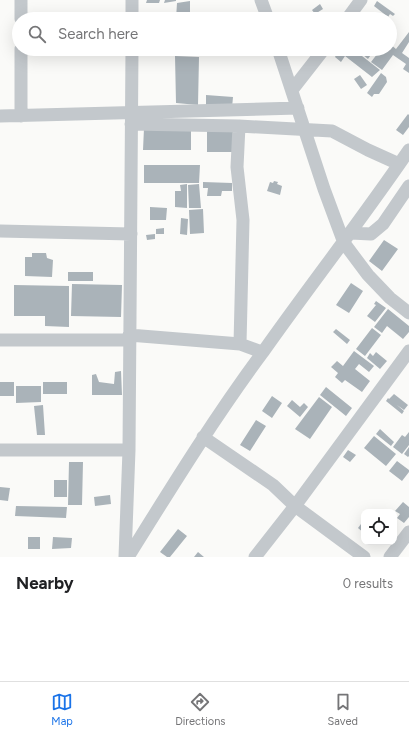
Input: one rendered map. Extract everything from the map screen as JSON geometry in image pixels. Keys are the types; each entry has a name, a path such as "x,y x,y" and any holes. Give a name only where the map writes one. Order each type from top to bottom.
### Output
{"street":[{"path":"20,0 21,12"},
{"path":"132,0 132,12"},
{"path":"261,0 265,12"},
{"path":"352,12 361,0"},
{"path":"21,56 21,116"},
{"path":"126,557 129,450 132,56"},
{"path":"280,56 324,189 347,238 368,275 390,298 409,313"},
{"path":"292,90 319,56"},
{"path":"131,118 298,108"},
{"path":"0,116 131,118 332,131 399,164"},
{"path":"239,126 237,167 243,220 240,344"},
{"path":"126,557 203,437 262,352 347,238 409,150"},
{"path":"347,238 371,234 383,224 409,186"},
{"path":"0,231 130,234"},
{"path":"0,340 129,338 240,344 262,352"},
{"path":"255,557 295,506 409,351"},
{"path":"203,437 273,485 295,506 364,557"},
{"path":"0,450 129,450"},
{"path":"390,557 409,532"}],"building":[{"path":"147,0 160,0 159,3 146,3"},
{"path":"165,0 176,0 176,1 164,3"},
{"path":"190,1 190,12 176,12 177,3"},
{"path":"377,1 392,12 382,12 374,6"},
{"path":"320,4 323,9 318,12 314,12 312,10"},
{"path":"409,32 409,42 402,53 409,58 409,73 403,69 406,64 394,56 397,56 397,48"},
{"path":"175,56 199,57 198,105 176,103"},
{"path":"336,56 345,56 341,62"},
{"path":"345,56 362,56 380,70 372,77"},
{"path":"376,56 392,56 382,70 371,62"},
{"path":"381,73 386,77 387,82 379,94 374,94 372,97 367,93"},
{"path":"360,75 367,85 361,89 354,79"},
{"path":"206,95 233,97 232,108 206,107"},
{"path":"408,114 409,127 403,135 396,130"},
{"path":"144,128 191,129 191,150 143,150"},
{"path":"207,129 233,129 233,152 207,152"},
{"path":"144,165 200,165 199,183 144,183"},
{"path":"274,181 278,182 277,184 282,186 280,195 267,191 270,182 273,183"},
{"path":"203,182 232,183 232,191 222,191 221,196 207,196 208,188 203,188"},
{"path":"187,184 187,208 175,207 175,191 181,191 180,185"},
{"path":"199,184 201,208 189,208 188,185"},
{"path":"150,207 167,208 166,220 150,220"},
{"path":"203,209 204,233 190,234 189,210"},
{"path":"181,218 188,219 187,235 180,234"},
{"path":"164,228 164,234 156,234 156,229"},
{"path":"155,234 155,239 147,240 146,235"},
{"path":"384,240 398,249 382,271 369,261"},
{"path":"32,253 46,253 47,258 53,260 52,277 25,276 25,257 32,257"},
{"path":"68,272 93,272 93,281 68,281"},
{"path":"351,283 363,291 349,313 336,305"},
{"path":"72,284 122,285 121,317 71,316"},
{"path":"14,285 69,286 69,327 45,326 45,316 14,316"},
{"path":"376,301 386,308 375,322 367,316 376,305 374,304"},
{"path":"388,309 409,326 409,332 403,339 387,326 382,333 374,327"},
{"path":"372,328 381,335 365,356 356,349"},
{"path":"336,329 350,340 347,344 333,332"},
{"path":"354,351 374,366 369,372 359,364 355,369 370,381 362,392 345,380 342,383 335,377 338,373 331,367 337,361 343,366"},
{"path":"376,352 387,361 380,369 367,358 370,353 373,356"},
{"path":"121,371 122,395 92,395 92,375 96,374 99,382 114,384 115,372"},
{"path":"0,382 14,382 14,396 0,396"},
{"path":"43,382 67,382 67,394 43,394"},
{"path":"16,386 41,386 41,402 16,403"},
{"path":"326,387 352,408 346,416 320,395"},
{"path":"394,394 408,405 404,410 397,405 404,411 402,414 386,401"},
{"path":"272,396 282,403 272,418 262,411"},
{"path":"319,397 332,407 310,439 295,429"},
{"path":"292,400 300,407 304,403 308,407 300,417 287,406"},
{"path":"43,405 45,435 37,435 34,406"},
{"path":"256,420 266,426 250,451 240,445"},
{"path":"380,429 394,442 391,446 376,434"},
{"path":"409,432 409,445 402,454 393,447 402,435 405,437"},
{"path":"374,436 396,454 386,466 364,448"},
{"path":"409,447 409,456 408,457 404,454"},
{"path":"348,450 356,455 350,462 343,457"},
{"path":"397,461 409,470 402,481 389,471"},
{"path":"69,462 83,462 82,505 68,505"},
{"path":"54,480 67,480 67,497 54,497"},
{"path":"0,487 10,488 8,501 0,500"},
{"path":"110,495 111,504 95,506 94,497"},
{"path":"403,502 409,507 409,517 404,523 397,518 400,514 397,512 397,509"},
{"path":"16,506 67,507 66,518 15,516"},
{"path":"178,529 187,536 170,557 167,557 160,552"},
{"path":"28,537 40,537 40,549 28,549"},
{"path":"53,537 72,538 71,548 52,549"},
{"path":"198,552 204,557 194,557"}]}
